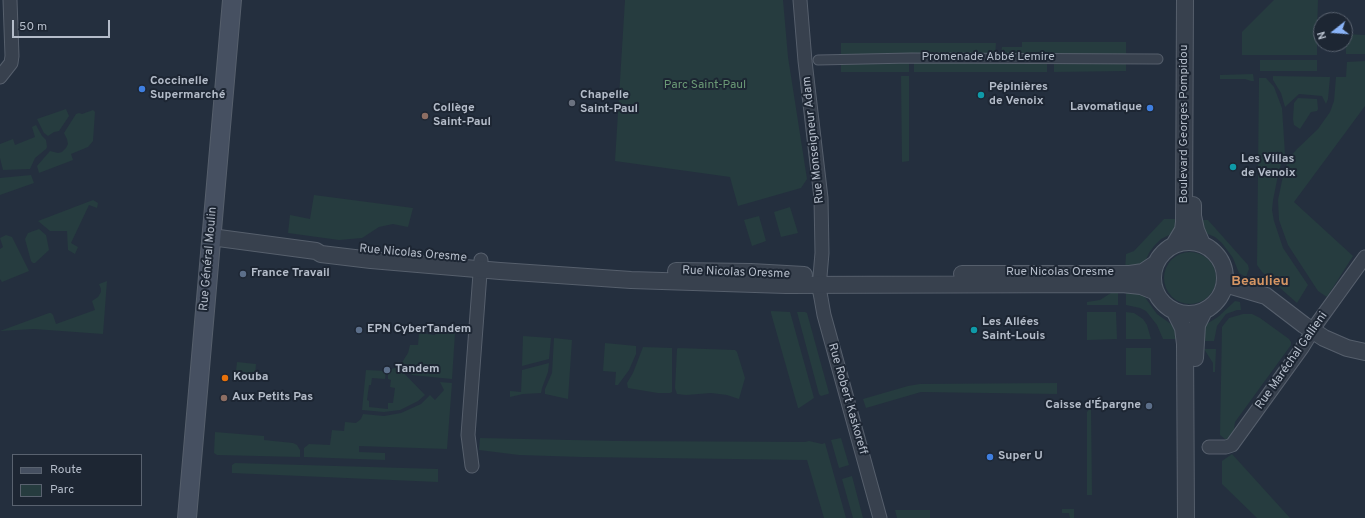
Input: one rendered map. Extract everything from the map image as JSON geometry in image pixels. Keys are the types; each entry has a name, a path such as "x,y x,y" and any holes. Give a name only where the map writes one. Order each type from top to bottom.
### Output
{"main road":[{"name":"Rue Général Moulin","path":"187,518 232,0"}],"street":[{"path":"0,77 11,63 12,56 10,0"},
{"name":"Rue Monseigneur Adam","path":"800,0 805,61 821,198 822,253 820,280"},
{"name":"Boulevard Georges Pompidou","path":"1174,245 1183,230 1185,212 1185,0"},
{"name":"Boulevard Georges Pompidou","path":"1193,0 1193,216 1196,230 1202,244"},
{"name":"Promenade Abbé Lemire","path":"818,60 911,58 1158,59"},
{"name":"Rue Nicolas Oresme","path":"211,237 316,251 323,247 480,265 589,268 820,280 1122,284 1141,286 1156,292"},
{"path":"1185,242 1202,244 1209,248 1220,260 1225,276 1225,284 1222,292 1212,307 1204,311 1194,314 1175,312 1160,300 1156,292 1153,278 1156,264 1163,253 1174,245 1185,242"},
{"name":"Rue Maréchal Gallieni","path":"1209,447 1226,447 1232,445 1365,257"},
{"name":"Rue Nicolas Oresme","path":"820,280 1130,274 1143,272 1156,264"},
{"path":"472,466 468,435 480,265"},
{"name":"Rue Robert Kaskoreff","path":"820,280 824,315 880,518"},
{"path":"1225,284 1266,296 1313,331 1332,342 1365,352"},
{"path":"1196,518 1195,344 1197,325 1204,311"},
{"path":"1175,312 1183,328 1186,344 1186,518"}],"green space":[{"name":"Parc Saint-Paul","path":"625,0 783,0 788,57 807,179 801,188 738,206 730,177 615,161"},
{"path":"1274,0 1318,0 1318,12 1313,12 1313,52 1317,52 1317,55 1242,55 1242,32"},
{"path":"1353,34 1365,35 1365,54 1346,54 1346,52 1353,52"},
{"path":"1022,42 1126,42 1126,56 1001,56 1002,47 1022,47"},
{"path":"841,43 996,43 995,56 841,57"},
{"path":"1260,60 1317,60 1317,71 1260,71"},
{"path":"1365,61 1365,106 1294,202 1353,256 1327,297 1318,291 1288,245 1279,220 1278,200 1284,171 1290,157 1318,129 1330,112 1334,101 1336,77 1346,77 1347,62"},
{"path":"909,62 909,72 841,72 841,63"},
{"path":"914,62 1047,62 1047,72 914,72"},
{"path":"1054,62 1126,62 1126,71 1054,72"},
{"path":"1253,74 1254,81 1245,79 1220,79 1220,75"},
{"path":"901,76 909,76 909,161 902,162"},
{"path":"1273,76 1330,77 1328,99 1326,104 1322,96 1299,94 1285,107 1281,93 1273,80"},
{"path":"1259,78 1266,78 1274,87 1282,108 1285,154 1279,170 1272,210 1283,248 1308,285 1297,303 1262,272 1257,265"},
{"path":"1298,98 1317,99 1318,109 1317,111 1311,112 1300,129 1294,125 1293,119 1294,103"},
{"path":"66,109 69,116 59,131 48,136 44,133 37,119"},
{"path":"93,110 95,112 93,141 88,147 71,154 73,160 39,173 37,166 50,151 58,153 62,152 66,148 68,144 64,133 76,114 82,114"},
{"path":"36,125 46,140 46,149 35,158 30,169 3,170 0,158 0,144 13,139 15,145 35,137 32,127"},
{"path":"31,175 34,183 0,195 0,178"},
{"path":"314,195 413,208 408,227 393,224 379,227 362,238 339,240 288,233 290,215 310,219"},
{"path":"93,200 98,203 97,208 89,205 71,243 78,247 75,254 68,250 67,231 50,231 38,221"},
{"path":"790,207 798,233 781,237 774,212"},
{"path":"759,216 766,241 752,246 744,220"},
{"path":"1164,219 1180,219 1173,233 1161,239 1154,246 1144,264 1125,271 1126,254 1134,251"},
{"path":"1199,220 1208,220 1248,265 1249,269 1246,277 1239,273 1233,258 1222,243 1215,237 1203,232"},
{"path":"39,229 46,235 49,250 35,263 33,263 31,261 25,239 28,233"},
{"path":"6,235 12,237 29,271 2,282 0,279 0,249 3,247 0,238"},
{"path":"1185,252 1195,252 1209,259 1216,273 1216,283 1209,297 1195,304 1185,304 1175,300 1168,293 1164,283 1164,273 1168,263 1175,256"},
{"path":"107,281 103,334 34,329 0,331 49,313 53,315 56,324 95,310 92,301 98,297 101,292 99,284"},
{"path":"1126,288 1142,293 1157,314 1175,327 1180,339 1163,339 1157,325 1146,311 1126,305"},
{"path":"1114,291 1118,291 1118,305 1087,305 1087,302 1100,300"},
{"path":"1235,301 1240,302 1241,310 1226,314 1217,326 1214,341 1201,341 1205,325 1218,317"},
{"path":"771,311 790,312 814,398 799,408 798,408"},
{"path":"797,312 807,313 829,393 828,394 821,396 819,394"},
{"path":"1087,312 1116,312 1117,339 1087,340"},
{"path":"1126,312 1134,313 1143,319 1147,325 1151,339 1126,339"},
{"path":"1243,314 1252,314 1260,318 1289,339 1291,345 1235,422 1232,434 1228,439 1225,439 1220,435 1222,327 1229,318"},
{"path":"436,332 455,333 452,379 412,375 401,364 408,353 410,345 418,345 419,333 435,335"},
{"path":"523,336 551,338 549,359 522,366"},
{"path":"554,338 572,340 568,399 545,394 545,389 552,373"},
{"path":"605,343 636,346 636,354 629,370 618,385 615,385 616,372 603,371"},
{"path":"643,347 672,348 672,392 658,393 628,388 627,383 633,373"},
{"path":"678,348 735,350 737,352 745,378 739,399 727,395 711,393 686,395 677,394 675,388"},
{"path":"1126,348 1151,348 1151,375 1126,375"},
{"path":"1204,349 1216,349 1215,372 1213,372 1213,363"},
{"path":"237,362 256,364 255,375 236,371"},
{"path":"549,363 548,372 541,393 523,394 510,397 510,391 521,392 522,370"},
{"path":"398,367 425,395 418,401 400,410 384,412 362,410 366,370 386,371 385,379 372,378 371,385 369,385 367,400 369,401 369,407 388,409 388,403 393,403 395,388 390,387 391,380 388,379 388,370"},
{"path":"440,382 452,383 447,449 359,446 359,452 385,453 385,460 304,457 304,448 309,444 330,445 332,430 344,431 345,422 356,423 361,419 363,414 384,416 401,413 421,404 430,395 435,400 444,390"},
{"path":"1057,383 1057,394 921,392 866,408 863,399 920,384"},
{"path":"1091,407 1092,495 1087,495 1087,412"},
{"path":"215,432 264,436 264,440 293,443 297,445 300,450 300,457 217,455 214,453"},
{"path":"480,438 616,441 809,441 822,444 825,443 846,518 824,518 807,460 519,455 479,450"},
{"path":"841,438 849,465 839,468 831,440"},
{"path":"1232,454 1290,518 1257,518 1222,484 1222,461"},
{"path":"235,463 438,469 438,482 232,473 232,465"},
{"path":"852,476 863,518 853,518 842,479"},
{"path":"1062,509 1074,509 1074,518 1070,518 1069,513 1062,513"},
{"path":"895,510 930,510 930,518 897,518"}],"place":[{"name":"Coccinelle Supermarché","path":"142,89"},
{"name":"Pépinières de Venoix","path":"981,95"},
{"name":"Chapelle Saint-Paul","path":"572,103"},
{"name":"Lavomatique","path":"1150,108"},
{"name":"Collège Saint-Paul","path":"425,116"},
{"name":"Les Villas de Venoix","path":"1233,167"},
{"name":"France Travail","path":"243,274"},
{"name":"EPN CyberTandem","path":"359,330"},
{"name":"Les Allées Saint-Louis","path":"974,330"},
{"name":"Tandem","path":"387,370"},
{"name":"Kouba","path":"225,378"},
{"name":"Aux Petits Pas","path":"224,398"},
{"name":"Caisse d'Épargne","path":"1149,406"},
{"name":"Super U","path":"990,457"}],"district":[{"name":"Beaulieu","path":"1260,282"}]}
